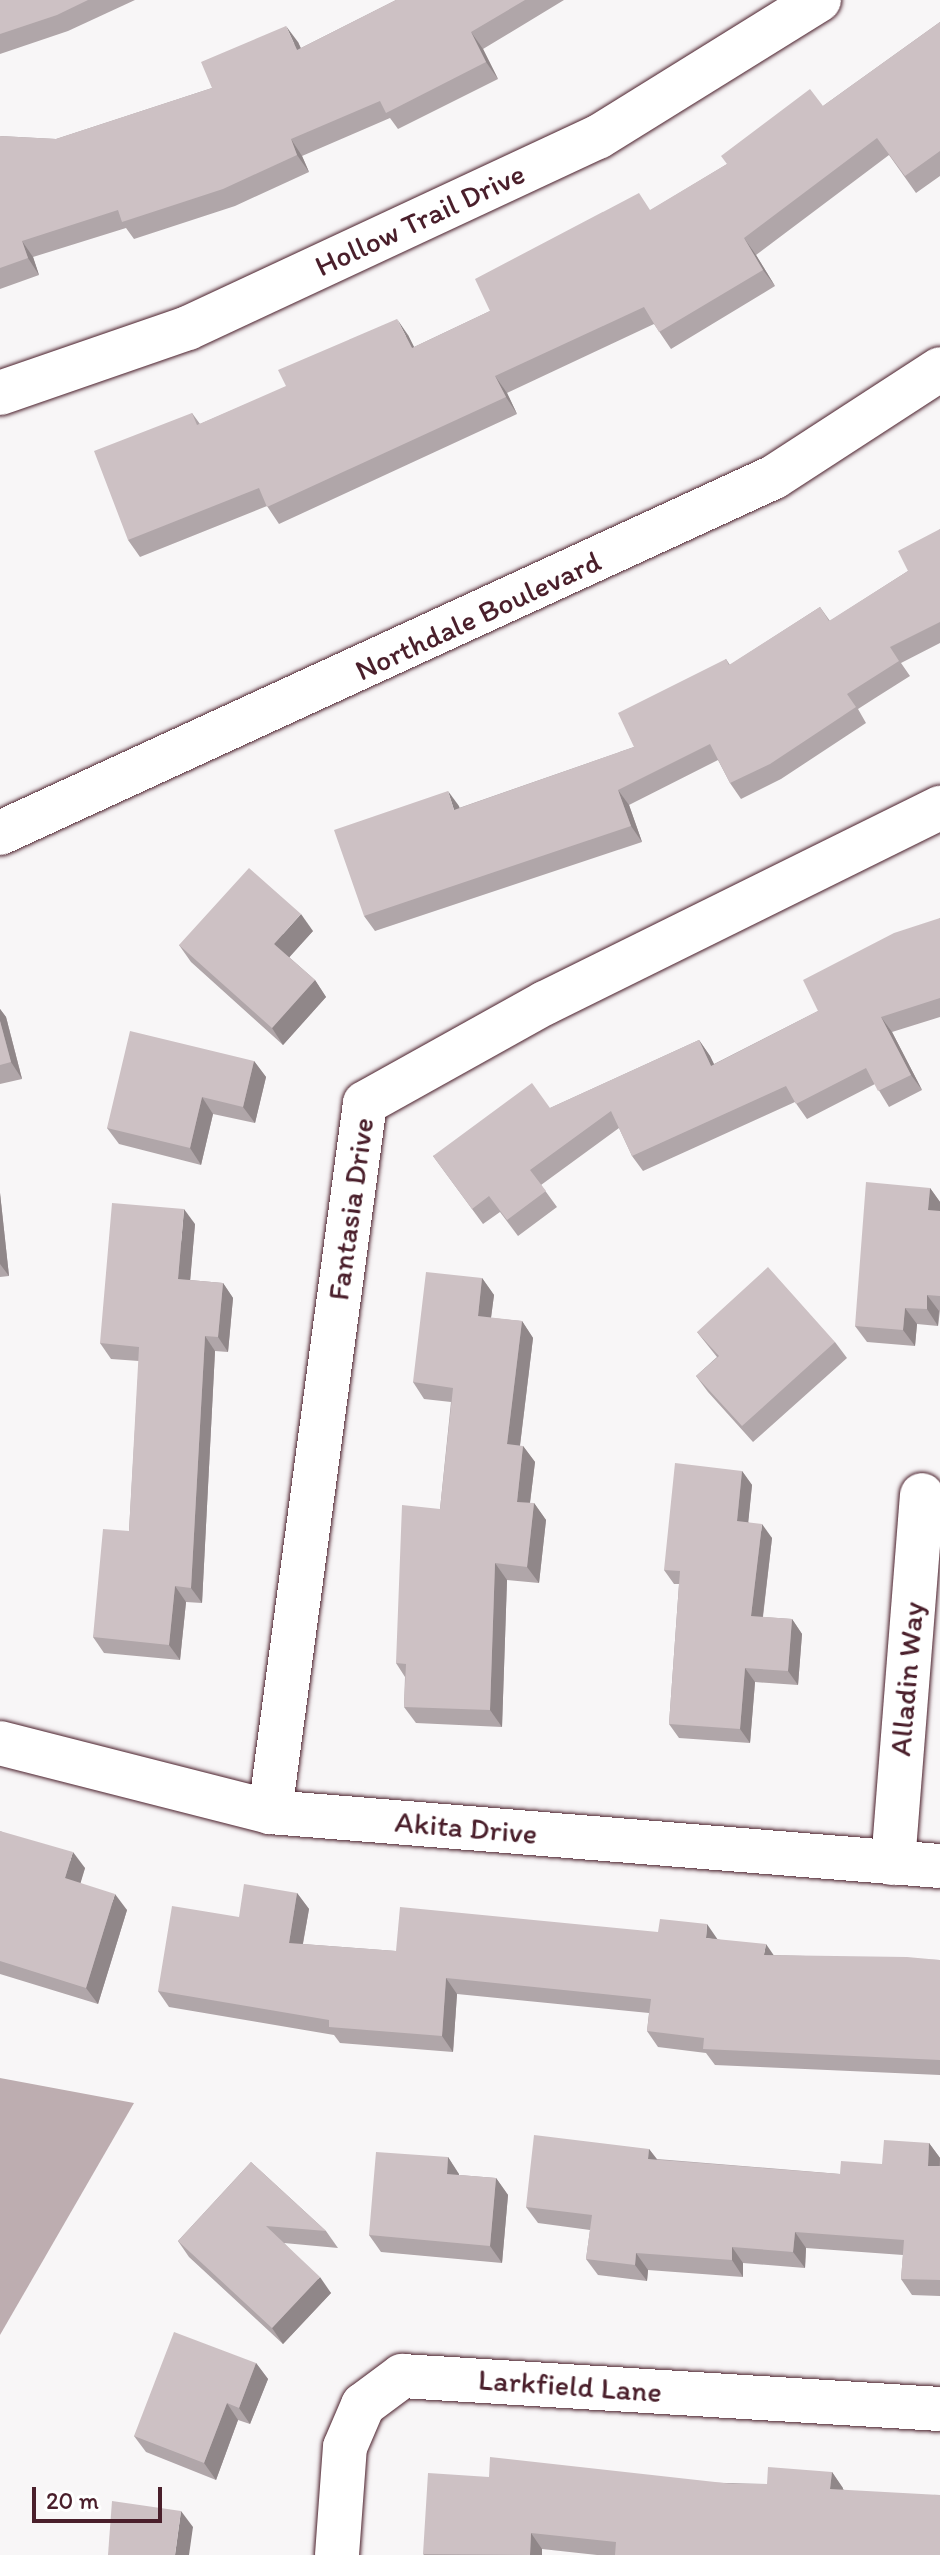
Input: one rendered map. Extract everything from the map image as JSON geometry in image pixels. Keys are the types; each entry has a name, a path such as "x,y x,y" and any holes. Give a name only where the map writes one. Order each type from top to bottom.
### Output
{"street":[{"name":"Hollow Trail Drive","path":"0,393 188,328 598,137 819,0"},
{"name":"Northdale Boulevard","path":"0,833 774,477 940,369"},
{"name":"Fantasia Drive","path":"270,1812 365,1103 545,1003 940,808"},
{"name":"Alladin Way","path":"893,1863 922,1495"},
{"name":"Akita Drive","path":"0,1743 270,1812 940,1866"},
{"name":"Larkfield Lane","path":"337,2555 345,2447 363,2405 402,2376 940,2409"}],"shaded area":[{"path":"0,2078 134,2103 0,2335"}],"building":[{"path":"0,0 88,0 57,15 0,34"},
{"path":"396,0 525,0 471,32 486,62 386,113 380,101 291,139 297,155 223,189 122,222 118,210 22,241 28,258 0,268 0,136 56,139 212,88 201,62 286,26 297,50"},
{"path":"940,22 940,151 905,176 877,138 744,238 763,270 659,332 644,307 495,376 506,397 267,507 259,488 128,540 94,451 192,413 197,425 286,386 278,370 397,319 412,348 490,311 475,279 639,193 650,210 727,164 721,156 810,89 823,106"},
{"path":"940,529 940,622 890,647 899,661 847,694 856,707 770,764 730,783 710,744 618,790 631,826 364,916 334,830 448,791 454,810 634,747 618,713 726,659 729,665 820,607 829,621 908,571 898,551"},
{"path":"249,868 301,914 274,944 315,980 272,1028 179,945"},
{"path":"940,918 940,998 881,1017 911,1075 878,1091 866,1068 796,1104 786,1086 632,1156 611,1111 530,1170 546,1191 507,1220 489,1196 472,1209 433,1156 532,1083 550,1108 699,1040 711,1066 818,1011 803,980 894,933"},
{"path":"0,1021 11,1062 0,1065"},
{"path":"130,1031 254,1061 243,1107 202,1097 190,1148 107,1128"},
{"path":"866,1182 930,1188 928,1210 940,1211 940,1296 927,1295 927,1309 905,1308 903,1330 855,1326"},
{"path":"112,1203 184,1209 178,1279 223,1283 218,1337 205,1336 191,1588 175,1586 169,1645 93,1637 103,1529 129,1531 139,1347 100,1343"},
{"path":"768,1267 835,1342 742,1426 696,1376 719,1356 697,1332"},
{"path":"426,1272 482,1278 478,1316 522,1321 507,1444 523,1446 517,1502 534,1503 527,1567 495,1563 490,1710 404,1707 406,1664 396,1663 402,1505 440,1509 453,1388 413,1382"},
{"path":"675,1463 742,1471 737,1521 762,1524 751,1616 792,1619 788,1671 745,1668 740,1729 669,1724 680,1571 664,1570"},
{"path":"0,1831 73,1852 65,1878 115,1894 86,1988 0,1961"},
{"path":"244,1884 297,1893 289,1943 396,1951 400,1907 658,1932 660,1919 707,1924 706,1938 766,1944 764,1955 940,1960 940,2060 703,2049 704,2038 647,2031 651,1999 446,1978 442,2036 329,2027 329,2020 158,1991 172,1906 239,1917"},
{"path":"534,2135 649,2149 648,2159 840,2174 841,2161 882,2164 884,2140 929,2143 928,2166 940,2166 940,2280 901,2279 904,2240 795,2232 793,2252 732,2247 732,2260 636,2253 635,2265 586,2259 592,2215 526,2207"},
{"path":"376,2152 448,2157 447,2174 496,2178 490,2246 369,2235"},
{"path":"251,2162 326,2231 266,2226 320,2277 272,2328 178,2241"},
{"path":"174,2332 256,2363 239,2408 227,2403 204,2463 134,2436"},
{"path":"490,2457 733,2484 767,2484 768,2467 832,2472 830,2489 940,2495 940,2555 615,2555 616,2542 531,2533 530,2555 423,2554 428,2473 489,2477"},
{"path":"112,2501 181,2511 175,2555 108,2555"}]}
